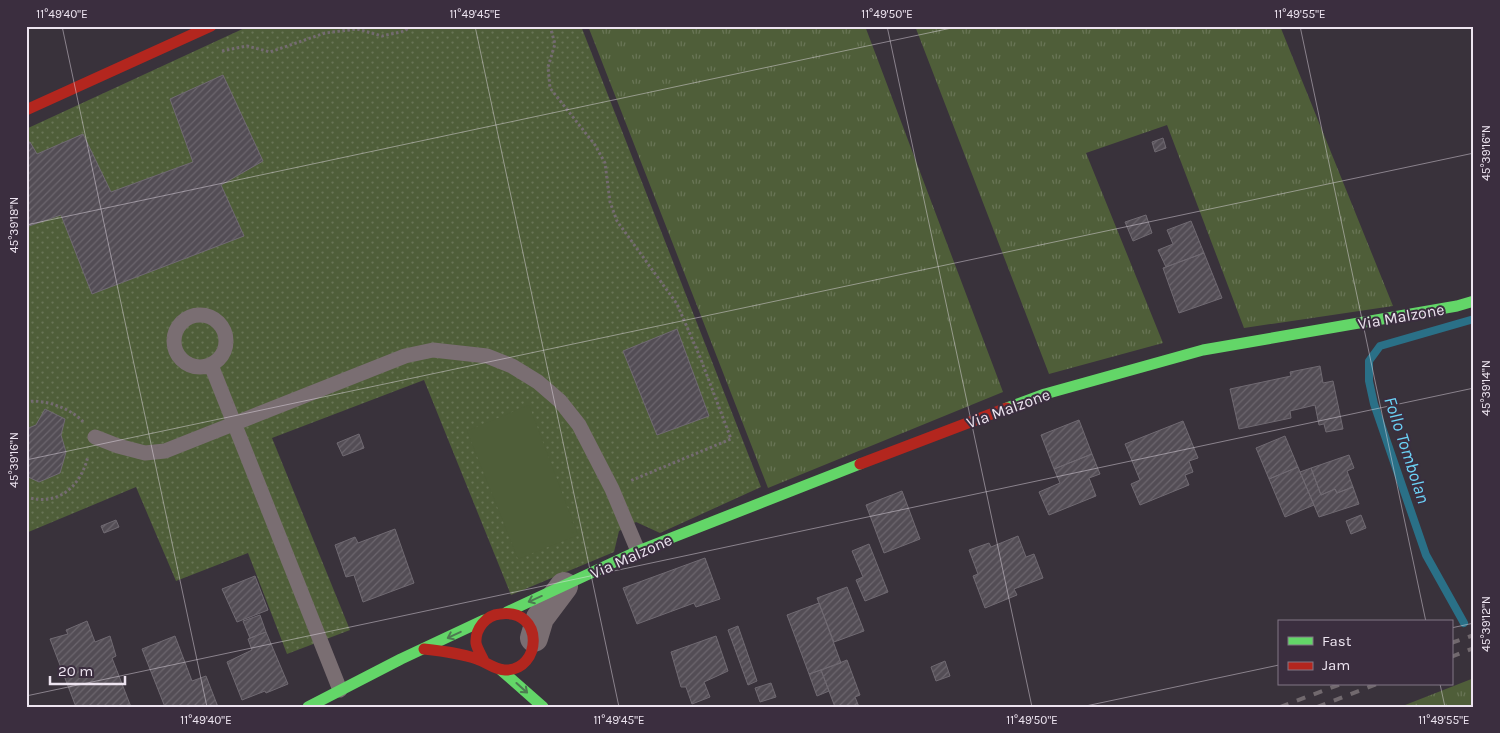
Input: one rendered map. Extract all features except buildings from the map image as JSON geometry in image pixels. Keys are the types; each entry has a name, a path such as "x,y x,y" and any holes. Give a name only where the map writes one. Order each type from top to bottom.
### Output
{"street":[{"path":"26,110 211,26"},
{"name":"Via Malzone","path":"308,707 484,620 490,615 507,612 638,551 1044,394 1204,350 1474,302"},
{"name":"Via Malzone","path":"533,646 540,618 564,586"},
{"path":"507,612 517,614 532,628 534,672"},
{"path":"484,620 478,630 476,641 478,652 484,661"},
{"path":"501,670 510,670 526,662 533,646"},
{"path":"424,649 455,653 484,661 501,670 543,707"},
{"path":"538,690 543,707"}],"lane":[{"path":"95,437 118,446 145,452 165,451 405,356 433,350 486,356 512,366 538,382 560,401 579,425 612,489 638,551"},
{"path":"211,365 340,690"}],"path":[{"path":"216,52 247,46 270,52 325,33 357,29 382,36 405,31 410,26"},
{"path":"550,26 554,44 548,67 550,88 595,146 605,163 610,202 617,221 676,304 700,357 730,439 612,489"},
{"path":"26,402 36,400 59,406 80,418 95,437 78,481 67,493 48,499 26,497"}],"green space":[{"path":"249,26 581,26 761,487 660,533 636,522 619,531 614,552 511,595 424,380 272,438 350,630 287,654 248,553 176,581 136,487 26,533 26,129"},
{"path":"588,26 865,26 1003,392 768,488"},
{"path":"915,26 1280,26 1393,306 1244,328 1167,125 1086,153 1163,343 1049,374"},
{"path":"529,405 578,535 518,559 467,431"},
{"path":"1474,678 1474,707 1400,707"}],"waterway":[{"name":"Follo Tombolan","path":"1464,623 1426,555 1374,404 1369,381 1369,361 1380,346 1474,319"}],"railway":[{"path":"1452,643 1474,635"},
{"path":"1452,657 1474,648"},
{"path":"1280,707 1336,686"},
{"path":"1317,707 1372,686"}],"traffic: fast":[{"path":"1007,408 1045,394 1203,350 1457,306 1474,301"},
{"path":"507,612 638,551 860,464"},
{"path":"308,707 401,659 484,620"},
{"path":"501,670 543,707"}],"traffic: jam":[{"path":"26,110 211,26"},
{"path":"860,464 1007,408"},
{"path":"424,649 464,655 501,670 517,668 526,661 532,651 531,629 525,620 515,615 500,614 486,620 479,628 476,638 476,643 484,661"}]}
